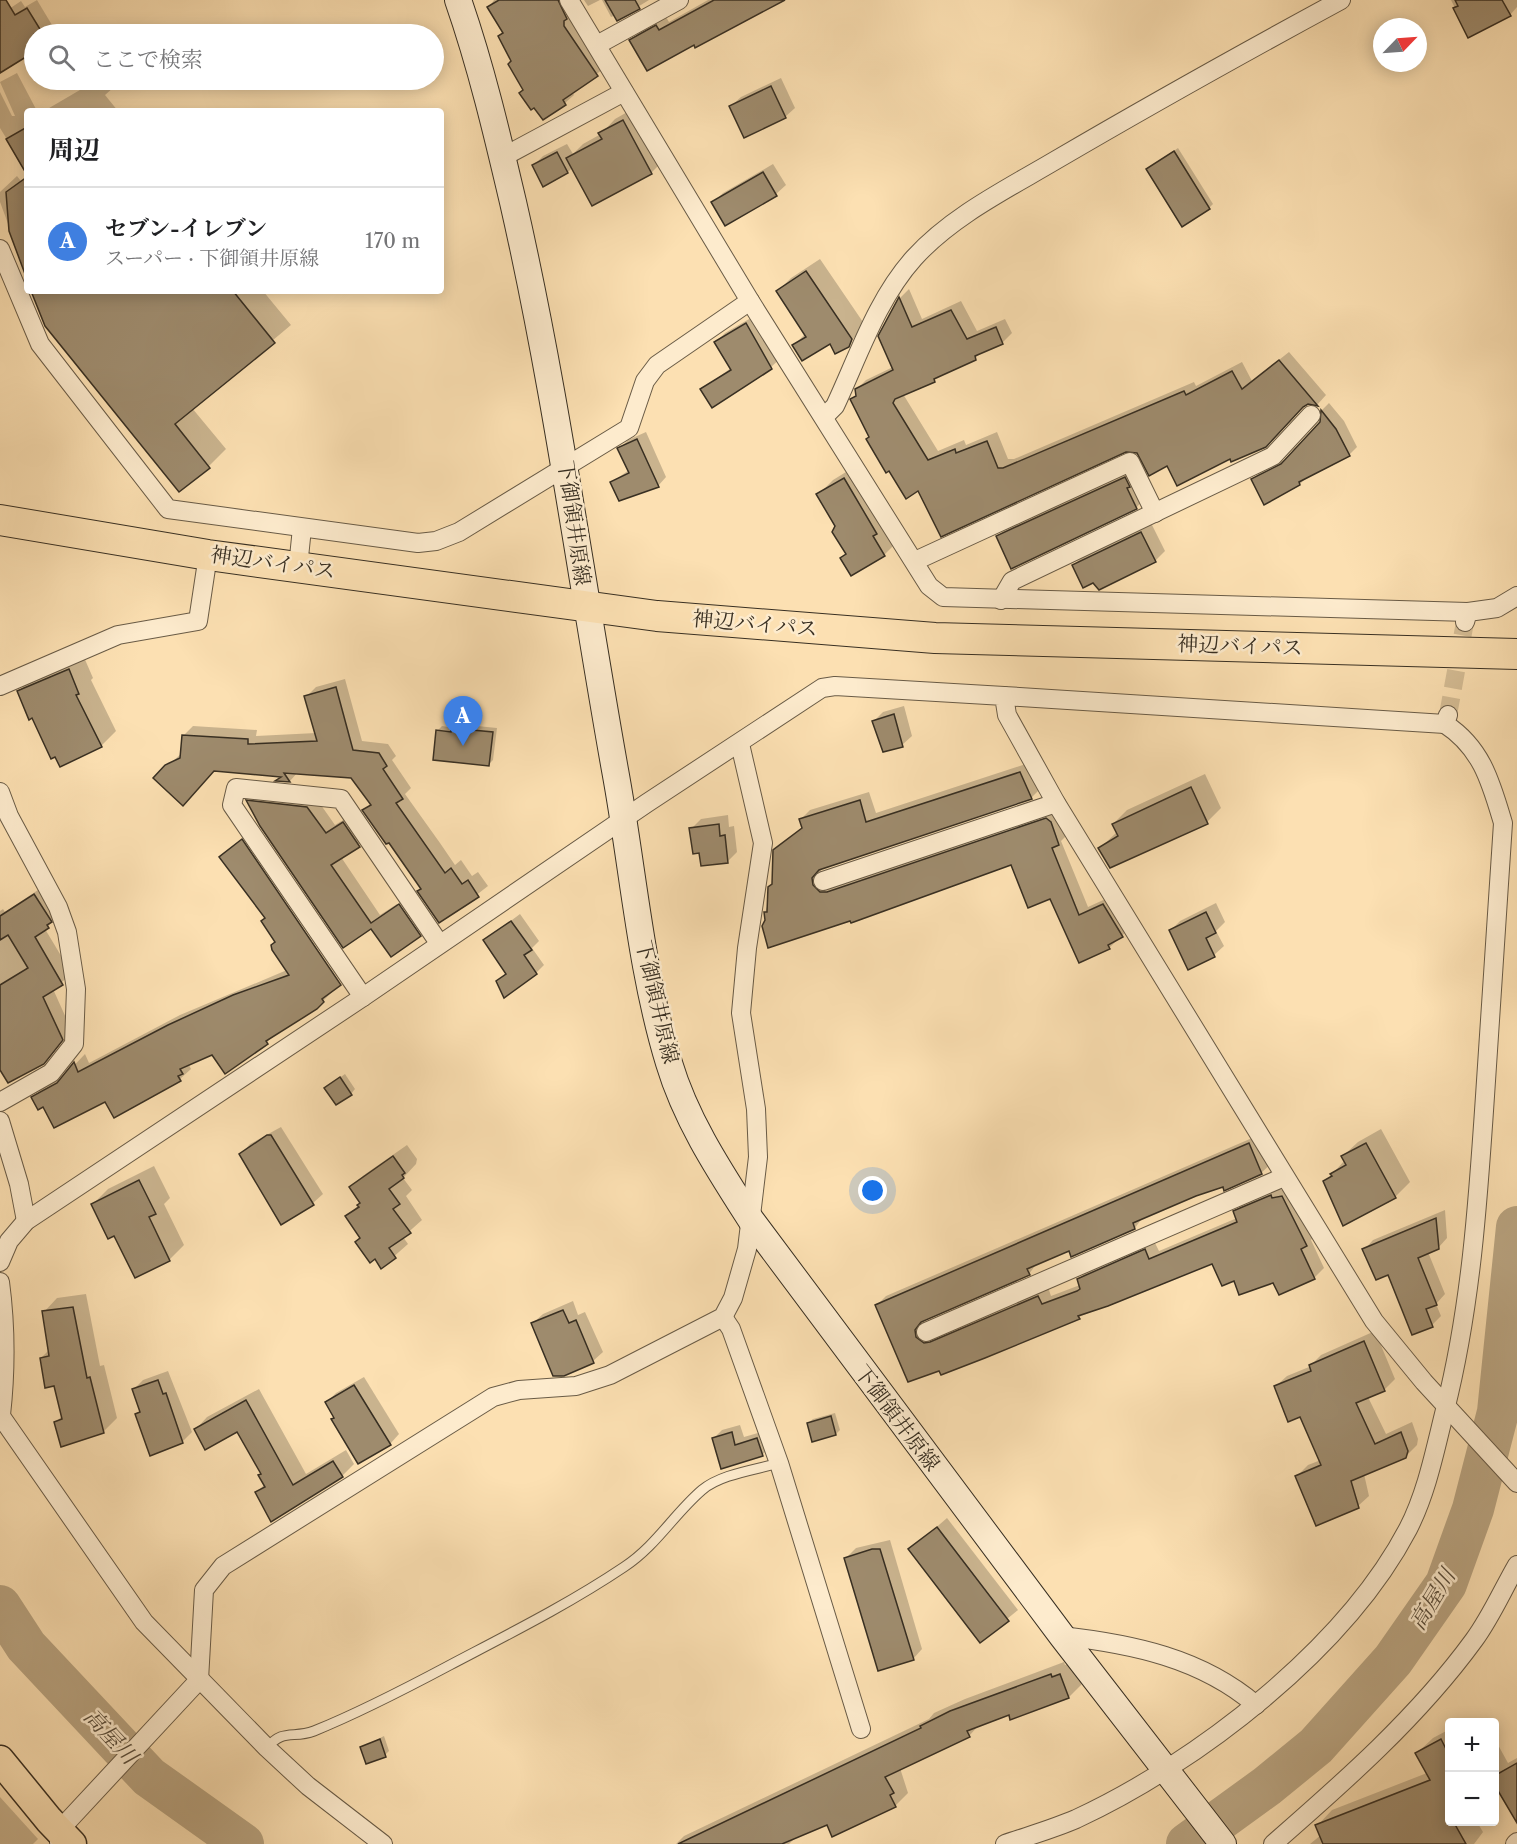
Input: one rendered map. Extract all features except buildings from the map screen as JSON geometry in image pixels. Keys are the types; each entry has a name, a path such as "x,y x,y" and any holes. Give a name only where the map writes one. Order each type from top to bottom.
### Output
{"highway":[{"name":"神辺バイパス","path":"0,520 208,555 587,608 935,638 1517,654"}],"main road":[{"name":"下御領井原線","path":"458,0 502,157 536,302 566,466 644,955 669,1065 705,1148 751,1220 1062,1636 1223,1844"},
{"path":"0,1760 65,1836"}],"street":[{"path":"569,0 750,301 929,586 942,597 1466,617 1497,608 1517,596"},
{"path":"597,45 679,0"},
{"path":"824,417 835,406 888,294 914,258 948,228 990,199 1174,90 1341,0"},
{"path":"502,157 624,92"},
{"path":"0,249 40,344 168,509 418,543 435,542 459,532 629,428 645,381 657,366 750,301"},
{"path":"1001,600 1012,581 1273,456 1311,415"},
{"path":"915,561 1130,462 1155,513"},
{"path":"298,567 302,528"},
{"path":"0,686 118,635 198,621 208,555"},
{"path":"0,1262 9,1241 26,1221 822,688 846,687 1446,720 1477,754 1490,778 1503,823 1477,1214 1451,1411 1429,1476 1408,1527 1384,1569 1353,1611 1319,1648 1256,1705 1170,1775 1074,1820 1005,1844"},
{"path":"1004,696 1007,715 1056,803 1374,1321 1451,1411 1517,1483"},
{"path":"65,1836 197,1682 204,1590 223,1566 493,1397 519,1390 576,1386 610,1375 723,1317 736,1288 747,1249 758,1157 756,1108 741,1013 747,948 763,843 740,744"},
{"path":"363,997 232,805 236,788 341,799 439,943"},
{"path":"0,792 9,816 58,907 67,932 76,989 74,1044 51,1073 0,1102"},
{"path":"823,881 1056,803"},
{"path":"0,1121 19,1184 26,1221"},
{"path":"926,1332 1284,1177"},
{"path":"0,1282 6,1323 6,1373 0,1415 144,1622 197,1682 308,1786 383,1844"},
{"path":"723,1317 731,1329 778,1463 861,1729"},
{"path":"1273,1844 1323,1801 1407,1719 1475,1639 1517,1565"},
{"path":"1062,1636 1146,1649 1197,1666 1233,1685 1256,1705"}],"lane":[{"path":"267,1749 275,1738 287,1734 300,1736 356,1714 543,1616 626,1566 659,1539 702,1490 714,1482 778,1463"}],"waterway":[{"name":"高屋川","path":"1187,1844 1267,1786 1316,1746 1393,1660 1446,1584 1473,1509 1498,1412 1517,1227"},
{"name":"高屋川","path":"0,1606 26,1646 149,1777 243,1844"}],"tunnel":[{"path":"1448,715 1465,622"}],"place":[{"name":"セブン-イレブン","path":"463,746"}]}
